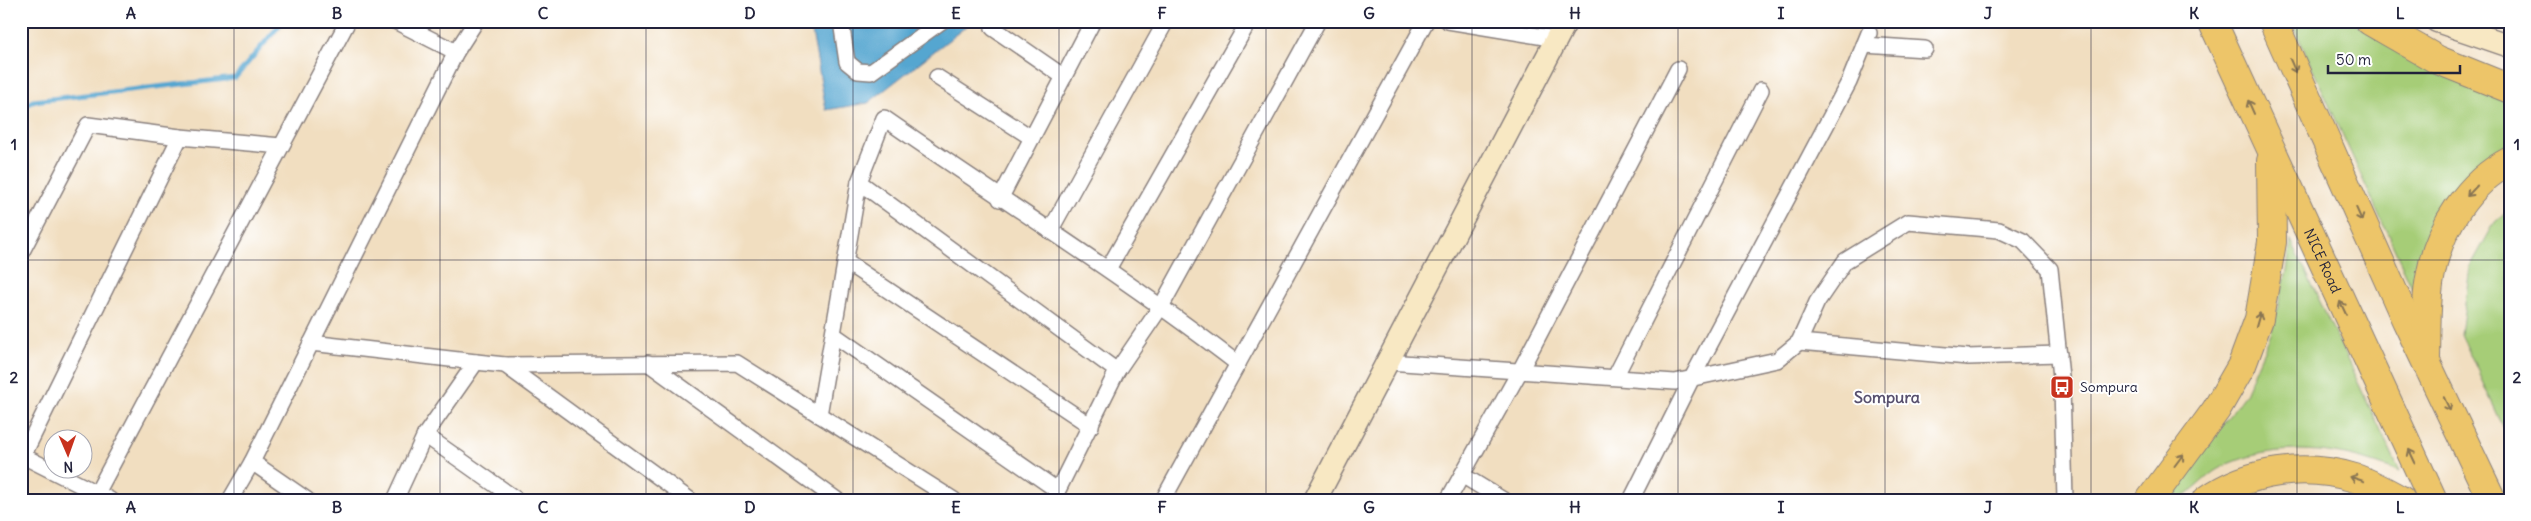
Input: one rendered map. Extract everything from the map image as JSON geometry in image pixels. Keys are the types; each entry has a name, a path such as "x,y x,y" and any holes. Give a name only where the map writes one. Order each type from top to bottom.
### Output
{"highway":[{"name":"NICE Road","path":"2212,21 2432,500"},
{"path":"2273,21 2426,360 2492,500"},
{"path":"2370,21 2438,60 2510,89"},
{"path":"2150,500 2216,410 2242,365 2259,318 2272,242 2271,151"},
{"path":"2426,360 2428,292 2436,251 2455,214 2469,194 2484,179 2510,160"},
{"path":"2207,500 2235,483 2258,475 2306,470 2329,472 2356,478 2401,500"}],"street":[{"path":"180,137 22,455 104,496 281,146 348,21"},
{"path":"395,21 456,52"},
{"path":"230,500 252,462 456,52 476,21"},
{"path":"840,21 847,62 858,72 871,72 942,21"},
{"path":"1000,198 1094,21"},
{"path":"1050,231 1166,21"},
{"path":"1108,269 1248,21"},
{"path":"834,335 1055,495 1117,371 1162,305 1318,21"},
{"path":"1163,500 1426,21"},
{"path":"1315,500 1562,27 1448,21"},
{"path":"2438,21 2510,46"},
{"path":"993,28 1064,77"},
{"path":"1631,500 1692,378 1849,82 1867,39 1924,49"},
{"path":"1448,500 1520,370 1678,68"},
{"path":"937,77 1032,138"},
{"path":"1615,377 1761,90"},
{"path":"819,415 859,182 884,118 1000,198 1162,305 1238,364"},
{"path":"21,253 88,125 180,137 281,146"},
{"path":"859,182 1117,371"},
{"path":"1388,362 1675,382 1777,360 1799,342 1818,302 1845,261 1908,222 1999,230 2024,240 2050,269 2062,387 2065,500"},
{"path":"846,262 1091,426"},
{"path":"1799,342 1968,357 2059,354"},
{"path":"311,343 505,365 737,363 954,500"},
{"path":"395,500 424,436 476,362"},
{"path":"648,363 837,500"},
{"path":"505,365 690,500"},
{"path":"424,436 517,500"},
{"path":"252,462 307,500"},
{"path":"1462,475 1503,500"}],"green space":[{"path":"2291,21 2350,21 2374,36 2510,101 2510,148 2429,234 2413,290"},
{"path":"2510,209 2510,442 2461,334 2470,267 2495,222"},
{"path":"2291,240 2400,472 2355,457 2309,450 2285,450 2262,453 2218,469 2182,498 2167,500 2245,394 2271,334 2287,271"},
{"path":"2289,494 2328,496 2342,500 2254,500"}],"water":[{"path":"810,21 973,21 868,103 826,110"}],"waterway":[{"path":"21,108 33,101 235,78 283,21"}],"place":[{"name":"Sompura","path":"2062,387"}],"district":[{"name":"Sompura","path":"1887,397"}]}
